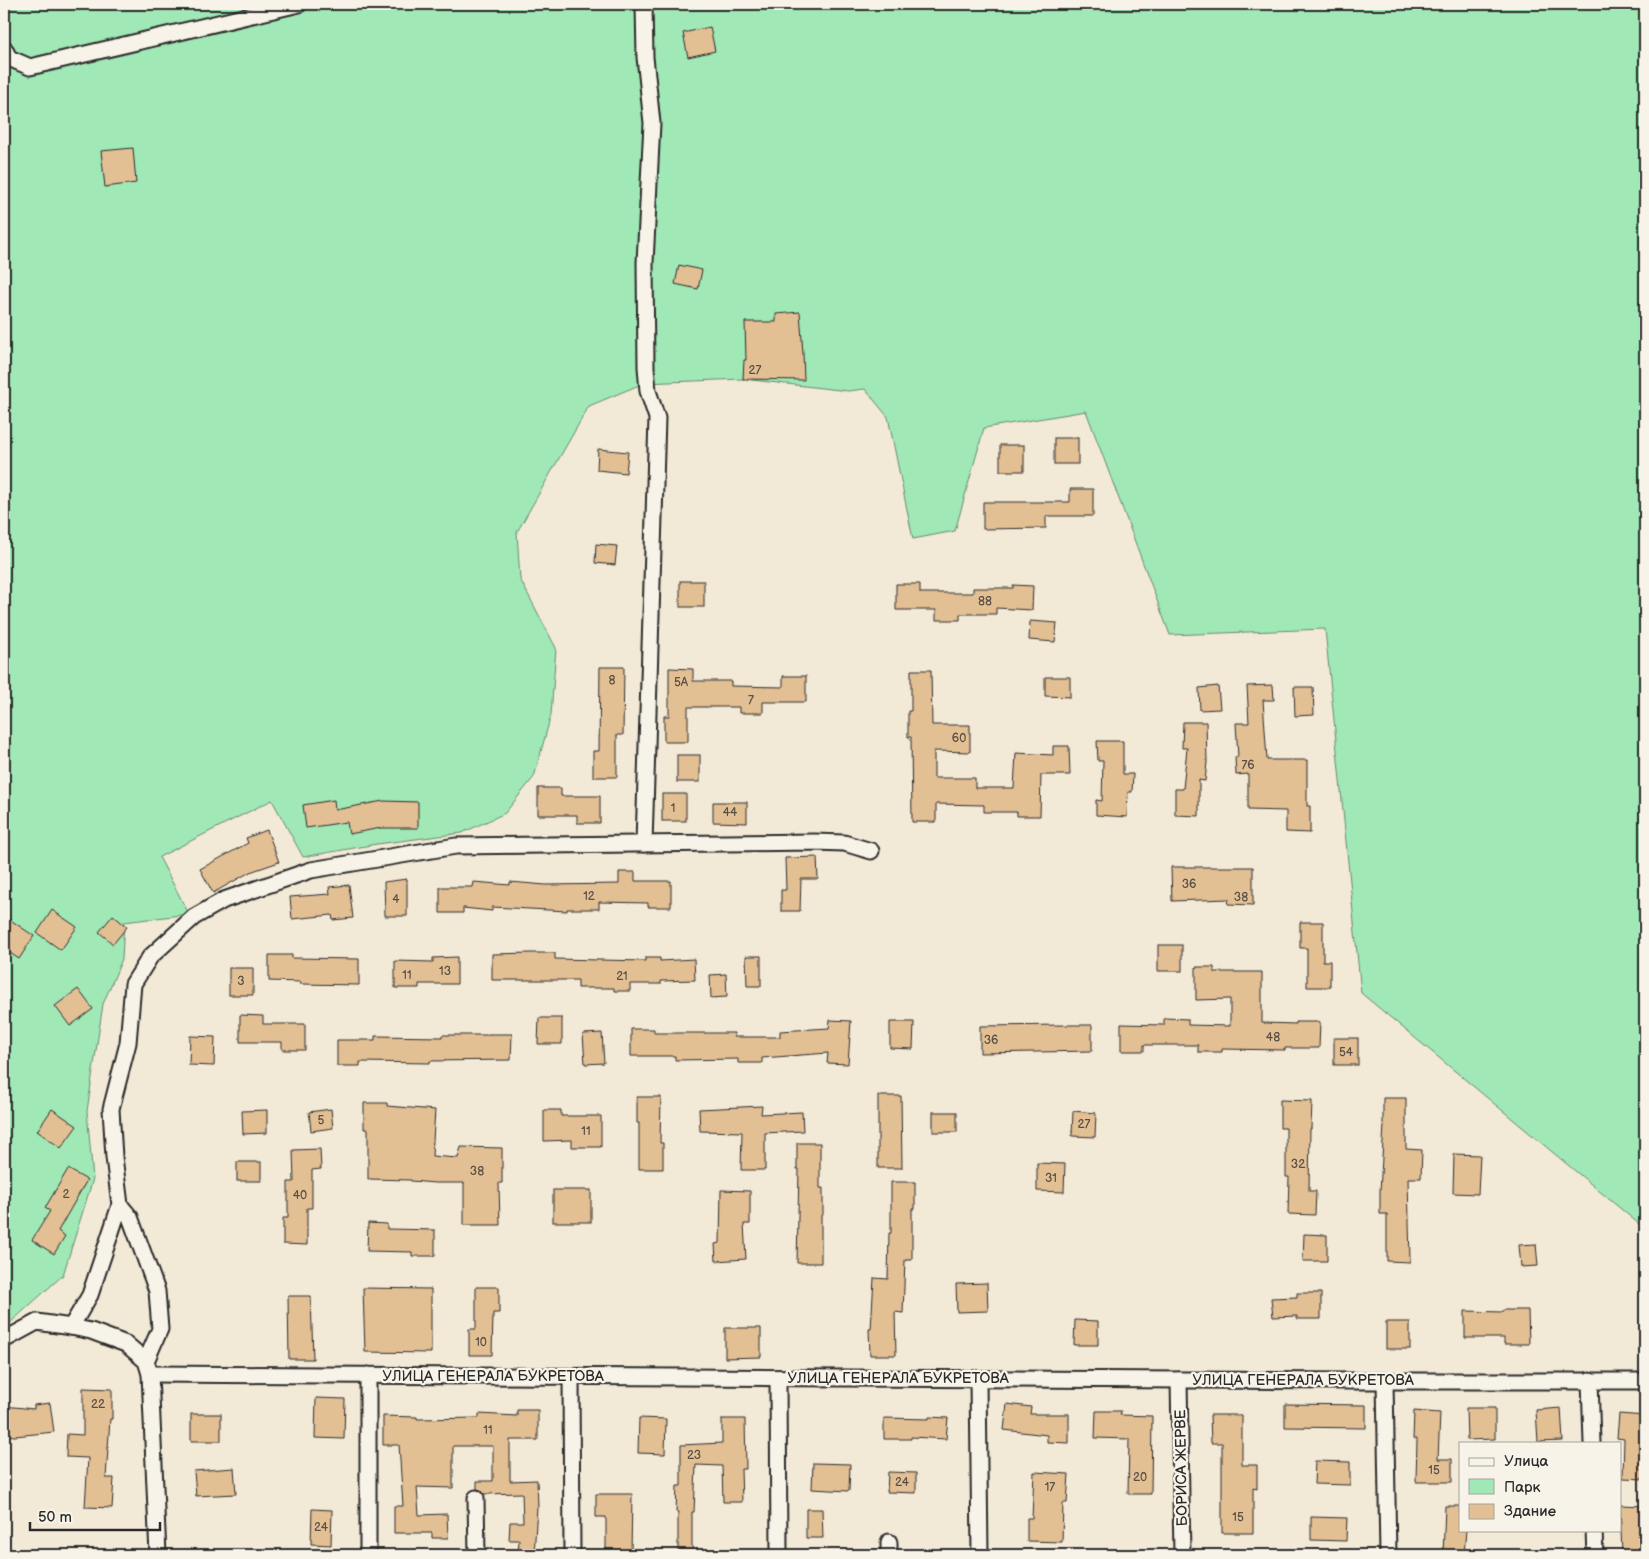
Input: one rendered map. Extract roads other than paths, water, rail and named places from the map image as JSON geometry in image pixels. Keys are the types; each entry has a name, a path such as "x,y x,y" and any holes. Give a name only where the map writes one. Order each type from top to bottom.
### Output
{"street":[{"path":"4,48 10,58 30,68 299,4"},
{"path":"644,4 645,57 652,122 645,263 646,367 648,391 657,418 644,844"},
{"path":"71,1327 90,1295 120,1205 114,1157 112,1109 128,1043 133,984 150,957 194,917 224,900 311,870 456,846 834,842 871,851"},
{"path":"120,1205 130,1217 157,1291 160,1329 148,1368 158,1555"},
{"path":"4,1340 37,1322 71,1327 91,1331 126,1344 148,1368"},
{"name":"УЛИЦА ГЕНЕРАЛА БУКРЕТОВА","path":"148,1368 368,1375 1645,1381"},
{"path":"368,1375 368,1555"},
{"path":"571,1376 572,1555"},
{"path":"778,1378 779,1555"},
{"path":"978,1379 980,1555"},
{"name":"БОРИСА ЖЕРВЕ","path":"1179,1380 1182,1555"},
{"path":"1590,1380 1592,1442"},
{"path":"1385,1381 1388,1555"},
{"path":"476,1498 477,1555"},
{"path":"1594,1532 1595,1555"}]}
